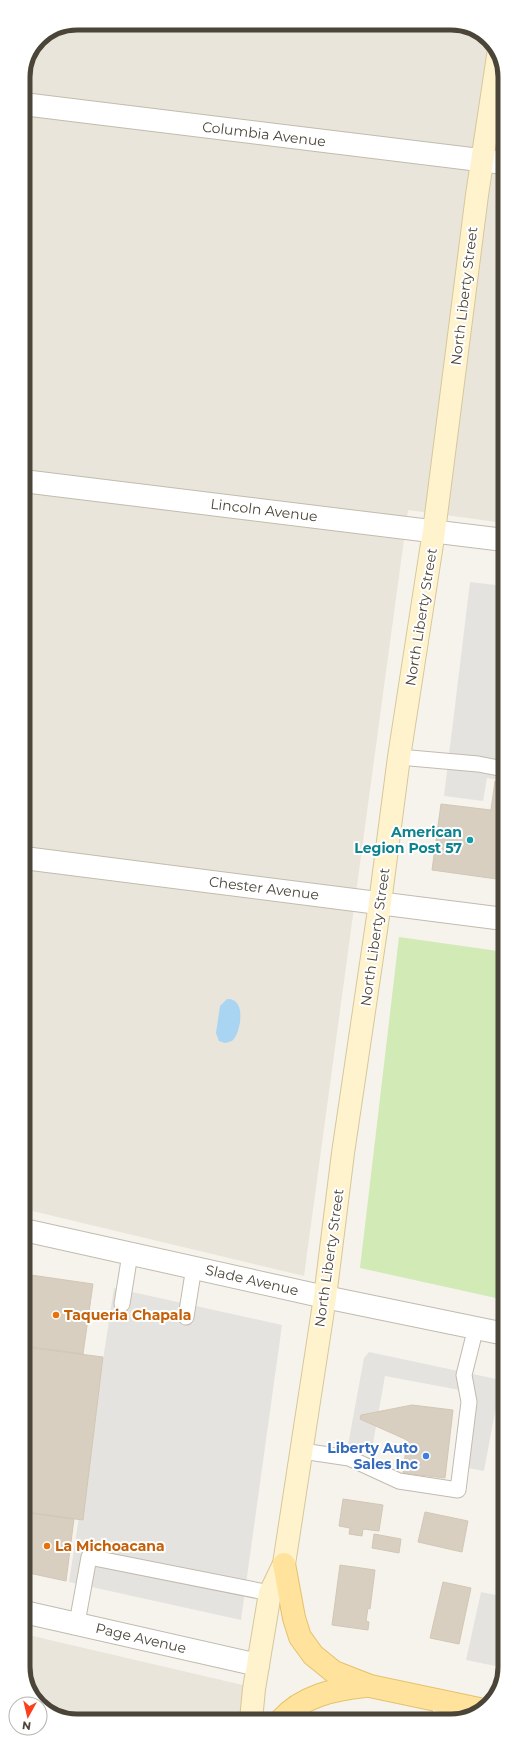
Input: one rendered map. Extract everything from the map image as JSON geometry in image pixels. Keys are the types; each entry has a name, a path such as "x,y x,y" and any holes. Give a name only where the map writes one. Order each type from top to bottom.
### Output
{"main road":[{"name":"North Liberty Street","path":"252,1714 270,1593 284,1564 325,1297 343,1154 434,531 482,160 496,66"},
{"path":"284,1564 294,1618 300,1637 313,1655 334,1672 441,1711 471,1709"},
{"path":"288,1714 296,1707 318,1696 344,1688 370,1686"}],"street":[{"name":"Columbia Avenue","path":"30,105 498,162"},
{"name":"Lincoln Avenue","path":"30,482 498,539"},
{"name":"Chester Avenue","path":"30,859 498,918"},
{"name":"Slade Avenue","path":"30,1231 325,1297 498,1332"},
{"name":"Page Avenue","path":"30,1613 258,1665"}],"lane":[{"path":"400,757 478,764 498,768"},
{"path":"122,1304 130,1254"},
{"path":"186,1317 194,1267"},
{"path":"302,1451 350,1458 398,1481 458,1490 469,1402 464,1375 476,1327"},
{"path":"77,1623 89,1557 270,1593"}],"shaded area":[{"path":"454,30 469,34 482,42 492,53 497,68 498,522 408,510 304,1276 30,1210 30,77 31,68 38,51 51,38 68,31"},
{"path":"470,582 498,585 498,780 487,778 483,801 444,796"},
{"path":"114,1288 282,1325 241,1620 69,1582"},
{"path":"369,1352 498,1379 498,1396 484,1471 463,1467 476,1393 385,1376 372,1449 348,1445 364,1358"},
{"path":"481,1592 498,1596 498,1667 466,1660"},
{"path":"30,1635 247,1686 243,1714 74,1714 53,1708 48,1704 48,1696 40,1696 32,1682 30,1667"}],"green space":[{"path":"399,937 498,951 498,1298 360,1268"}],"water":[{"path":"227,999 233,1000 237,1004 240,1010 240,1024 232,1041 225,1043 219,1041 216,1033 220,1006"}],"building":[{"name":"American Legion Post 57","path":"495,781 498,782 498,879 432,870 441,804 491,810"},
{"name":"Taqueria Chapala","path":"30,1275 93,1284 83,1354 30,1347"},
{"path":"30,1348 103,1357 83,1520 30,1513"},
{"name":"Liberty Auto Sales Inc","path":"412,1405 453,1410 445,1478 403,1473 407,1440 360,1419 361,1415"},
{"path":"343,1499 383,1505 379,1531 363,1529 362,1536 349,1534 350,1528 339,1526"},
{"path":"425,1512 468,1521 462,1552 418,1542"},
{"name":"La Michoacana","path":"30,1513 74,1519 66,1581 30,1573"},
{"path":"374,1534 401,1539 399,1553 372,1548"},
{"path":"340,1565 375,1570 370,1609 368,1608 366,1621 369,1622 368,1630 332,1625"},
{"path":"443,1582 471,1588 459,1644 430,1638"}],"place":[{"name":"American Legion Post 57","path":"470,840"},
{"name":"Taqueria Chapala","path":"56,1315"},
{"name":"Liberty Auto Sales Inc","path":"426,1456"},
{"name":"La Michoacana","path":"47,1546"}]}
